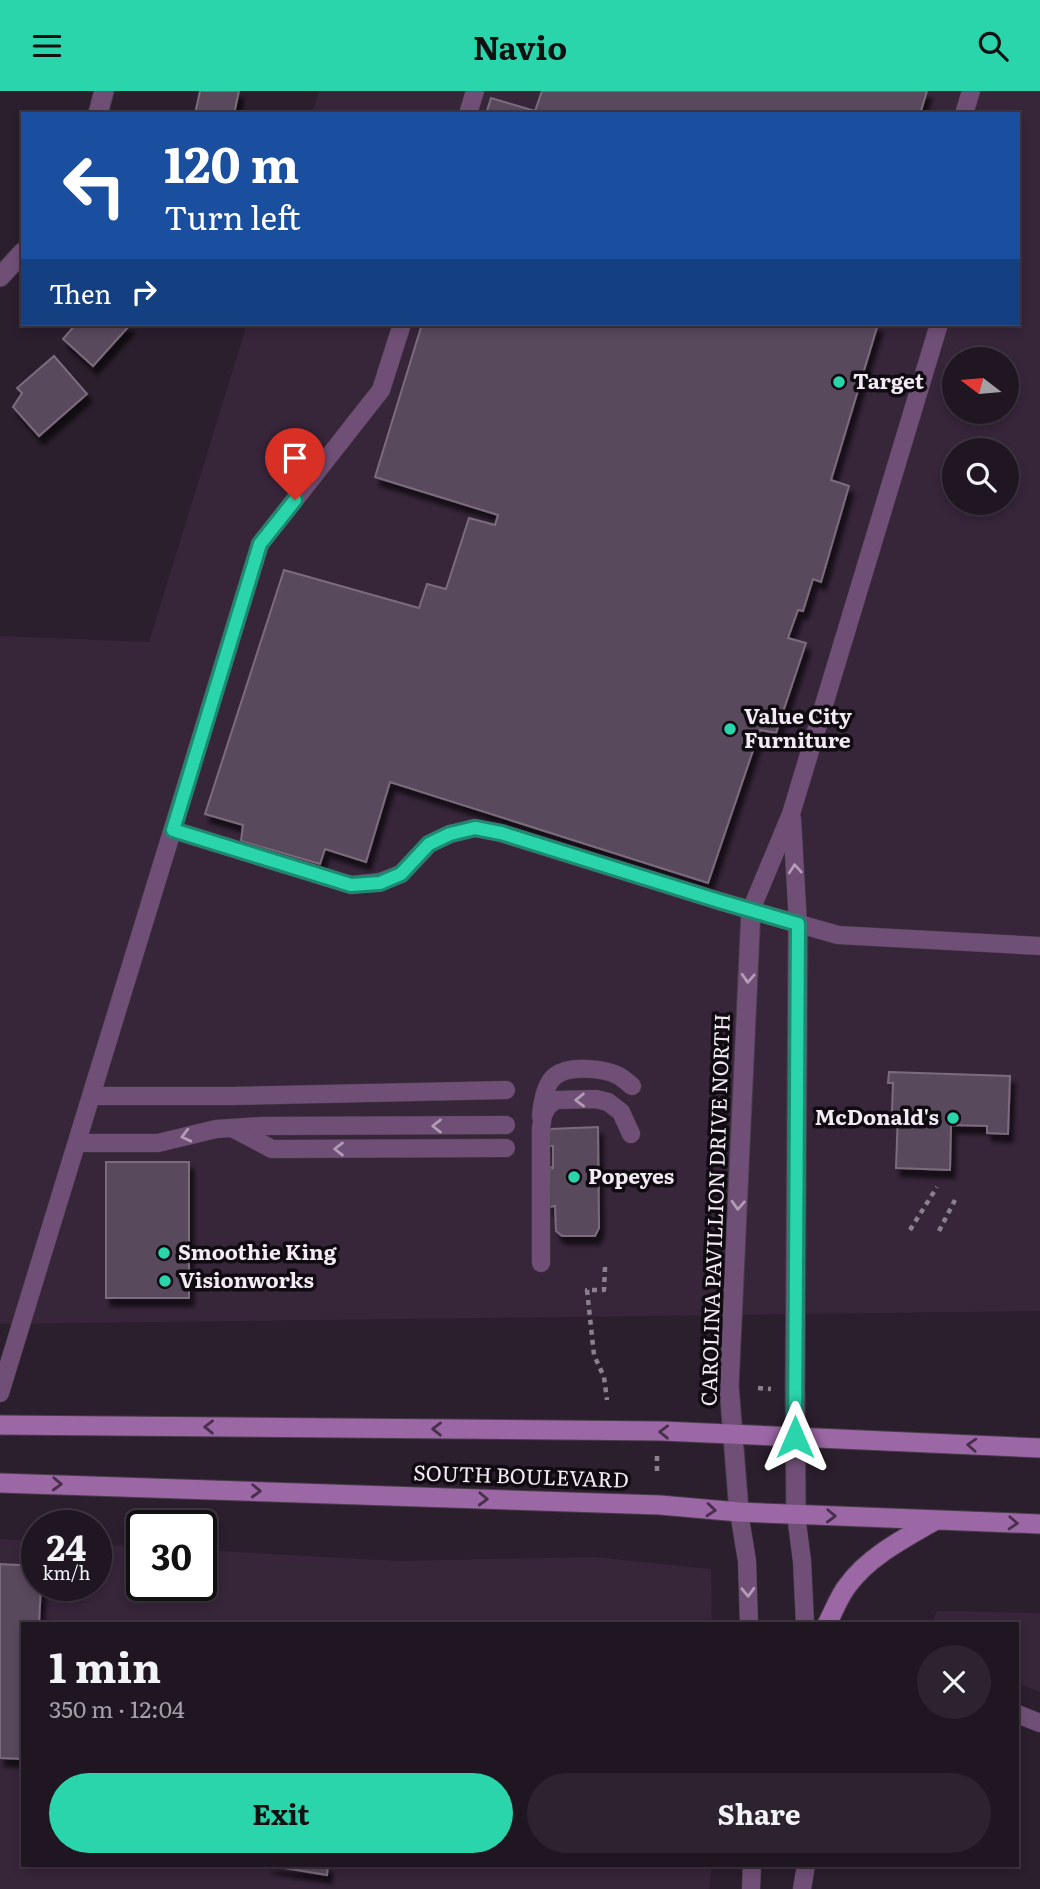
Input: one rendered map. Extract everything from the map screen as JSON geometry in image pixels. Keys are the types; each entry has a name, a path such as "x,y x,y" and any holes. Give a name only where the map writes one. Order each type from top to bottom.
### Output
{"main road":[{"path":"0,1425 662,1431 1040,1448"},
{"name":"SOUTH BOULEVARD","path":"0,1483 660,1505 796,1515 1040,1524"},
{"path":"828,1622 847,1586 859,1573 889,1547 937,1520"}],"street":[{"path":"98,112 104,91"},
{"path":"0,277 21,254"},
{"name":"CAROLINA PAVILLION DRIVE NORTH","path":"739,1512 729,1386 751,910"},
{"path":"796,1515 798,924"}],"lane":[{"path":"469,112 475,91"},
{"path":"965,112 971,91"},
{"path":"0,1393 260,544 381,390 401,326"},
{"path":"751,910 791,814 938,326"},
{"path":"791,814 798,924"},
{"path":"173,830 351,885 380,883 401,874 429,844 450,834 475,828 501,833 838,935 1040,946"},
{"path":"541,1263 541,1109 545,1092 554,1076 568,1070 601,1070 619,1076 632,1086"},
{"path":"91,1096 506,1090"},
{"path":"541,1128 543,1115 548,1106 556,1100 596,1099 608,1102 621,1112 631,1134"},
{"path":"77,1143 158,1143 216,1129 233,1128 506,1125"},
{"path":"233,1128 272,1149 506,1148"},
{"path":"739,1512 747,1561 749,1622"},
{"path":"796,1515 802,1561 805,1622"},
{"path":"1019,1715 1040,1723"},
{"path":"751,1889 752,1867"},
{"path":"802,1889 806,1867"}],"path":[{"path":"911,1230 937,1187"},
{"path":"939,1231 955,1200"},
{"path":"196,1250 234,1249"},
{"path":"605,1267 604,1290 586,1290 594,1355 604,1377 607,1400"},
{"path":"758,1388 771,1389"},
{"path":"657,1455 657,1471"}],"shaded area":[{"path":"319,91 1040,91 1040,1311 0,1324 0,636 149,642 246,326 1020,326 1020,112 313,112"},
{"path":"0,1539 21,1540 21,1601 112,1601 112,1545 126,1546 126,1601 217,1601 217,1551 399,1561 595,1557 711,1569 712,1622 21,1622 21,1867 712,1867 709,1889 0,1889"},
{"path":"937,1611 1040,1613 1040,1692 1019,1684 1019,1622 932,1622"}],"building":[{"path":"200,91 239,91 234,112 195,112"},
{"path":"542,91 927,91 921,112 487,112 491,98 535,111"},
{"path":"74,326 129,326 93,366 63,339"},
{"path":"421,326 877,326 831,480 849,486 821,582 813,579 803,611 798,610 788,638 806,643 776,733 760,730 708,883 390,782 366,862 325,849 320,864 241,841 243,825 205,814 284,570 419,608 427,584 446,589 469,518 495,525 498,515 375,477"},
{"path":"54,356 87,394 39,436 13,407 22,393 17,388"},
{"name":"McDonald's","path":"889,1072 1010,1076 1008,1134 987,1133 987,1126 951,1125 950,1170 896,1168 898,1112 892,1112 893,1083 888,1083"},
{"name":"Popeyes","path":"598,1127 599,1228 595,1236 562,1236 556,1231 555,1206 549,1207 550,1167 553,1168 553,1146 549,1146 550,1129"},
{"path":"106,1162 189,1162 189,1298 106,1298"},
{"path":"0,1564 21,1565 21,1601 40,1601 39,1622 21,1622 21,1759 0,1758"},
{"path":"278,1867 328,1867 327,1875"}],"place":[{"name":"Target","path":"839,382"},
{"name":"Value City Furniture","path":"730,729"},
{"name":"McDonald's","path":"953,1118"},
{"name":"Popeyes","path":"574,1177"},
{"name":"Smoothie King","path":"164,1253"},
{"name":"Visionworks","path":"165,1281"}],"route":[{"path":"295,500 260,544 173,830 351,885 380,883 401,874 429,844 450,834 475,828 501,833 798,924 795,1437"}]}
